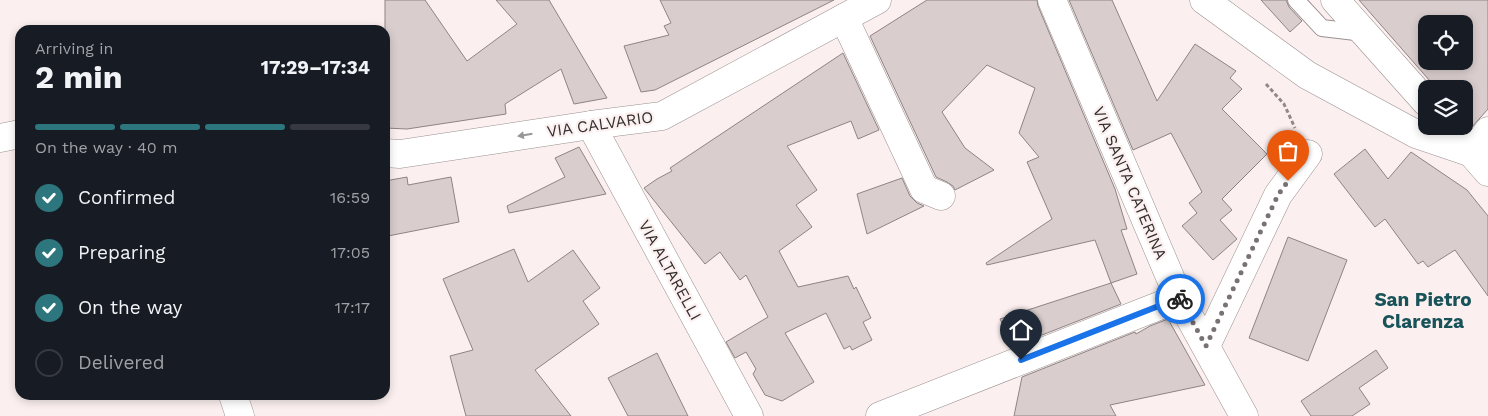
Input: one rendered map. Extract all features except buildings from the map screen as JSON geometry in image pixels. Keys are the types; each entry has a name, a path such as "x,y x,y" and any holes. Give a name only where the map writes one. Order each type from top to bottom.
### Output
{"street":[{"name":"VIA CALVARIO","path":"390,153 400,154 662,116 877,0"},
{"name":"VIA SANTA CATERINA","path":"1052,0 1179,298 1244,416"},
{"path":"1204,0 1307,75 1416,134 1480,162"},
{"path":"1335,0 1418,93"},
{"path":"844,18 924,189 941,196"},
{"name":"VIA ALTARELLI","path":"590,125 749,416"},
{"path":"1480,162 1488,131"},
{"path":"0,138 15,135"},
{"path":"1456,135 1480,162"},
{"path":"1206,346 1278,195 1308,154"},
{"path":"880,416 1179,298"},
{"path":"235,400 240,416"}],"lane":[{"path":"1296,0 1322,28 1364,33"}],"path":[{"path":"1266,83 1284,104 1308,154"}],"way so far":[{"path":"1180,299 1206,346 1278,195 1288,181"}],"district":[{"name":"San Pietro Clarenza","path":"1423,310"}],"route":[{"path":"1021,360 1180,299"}]}
